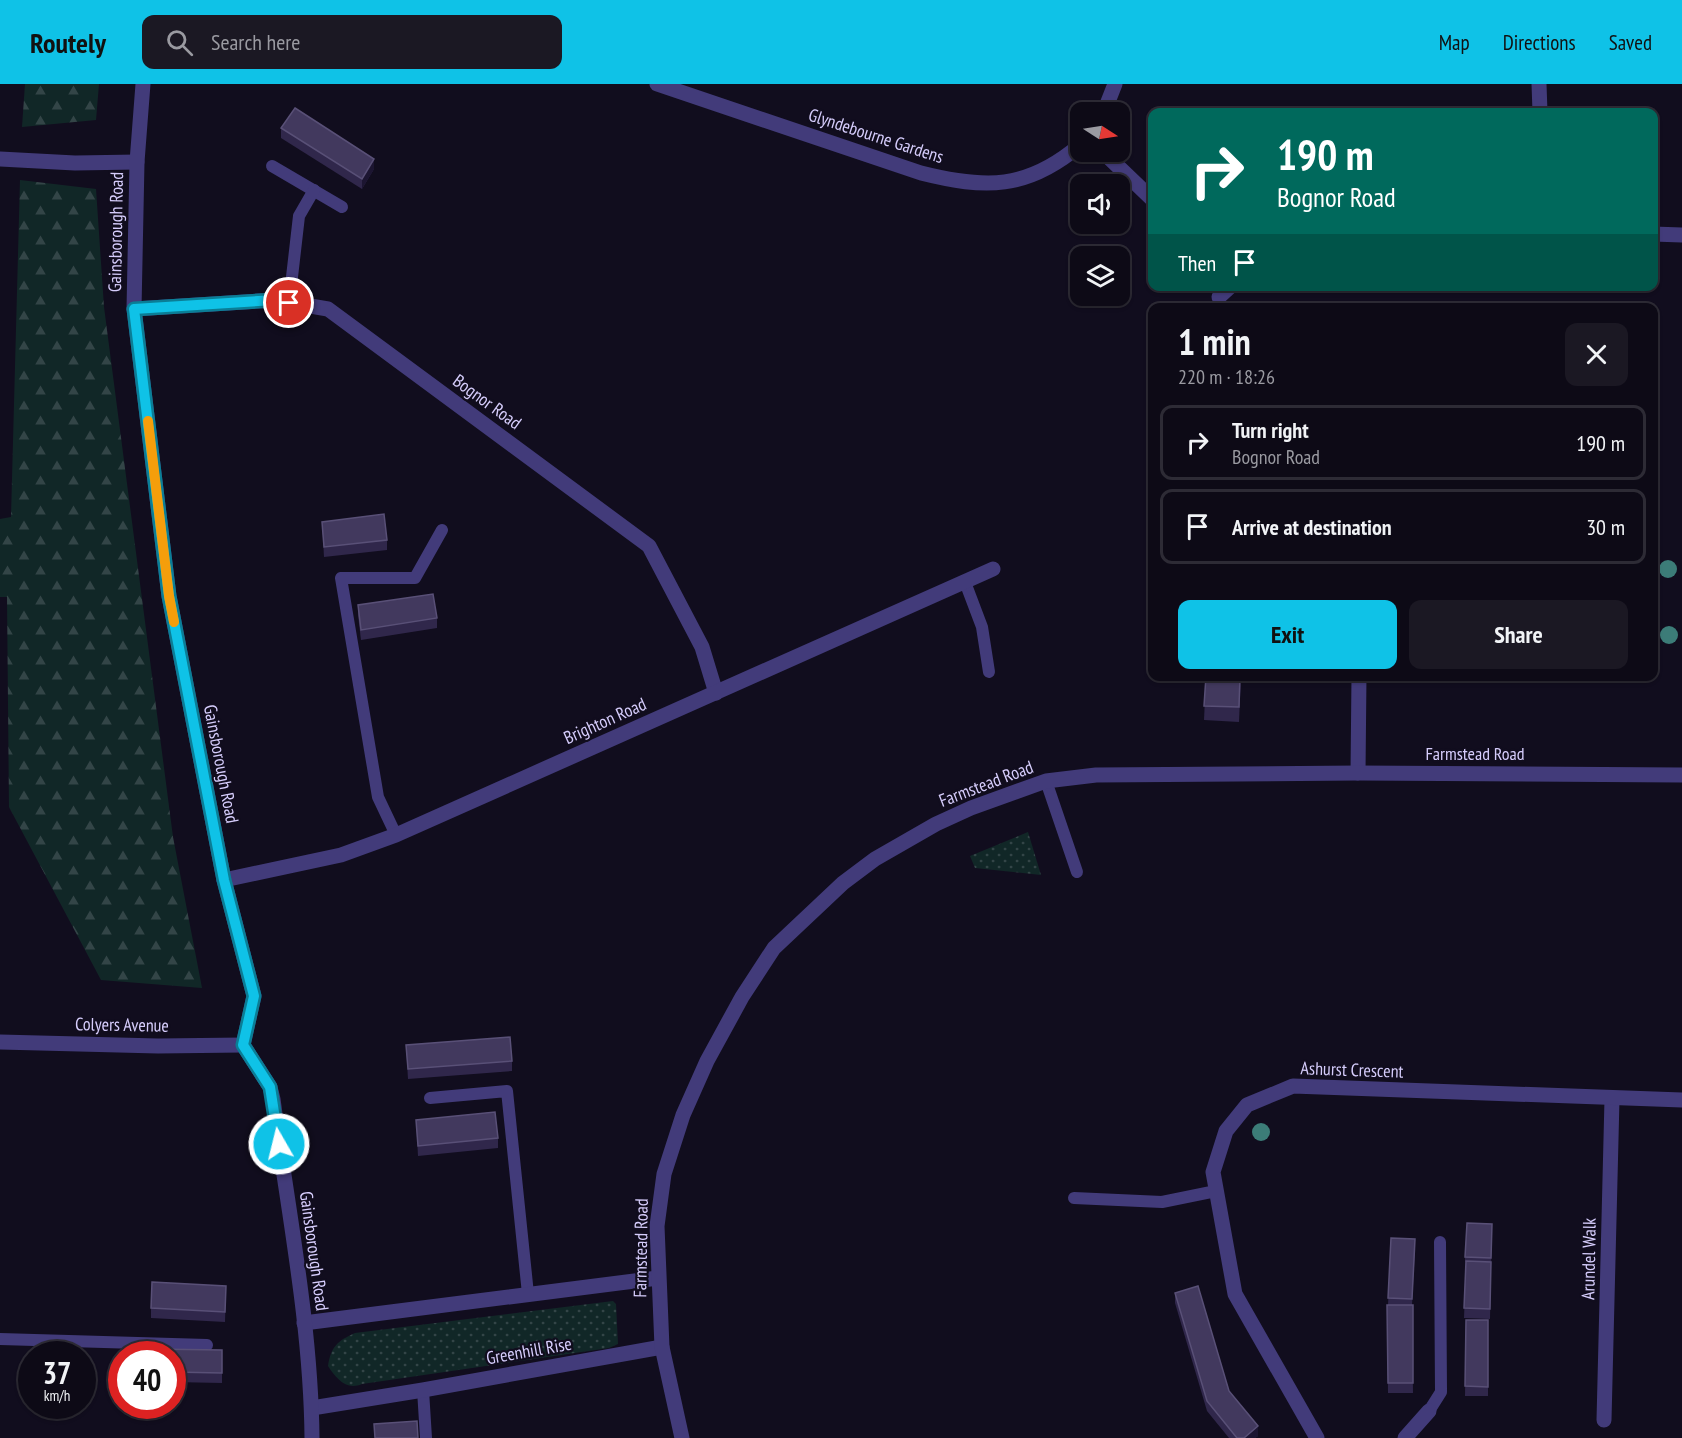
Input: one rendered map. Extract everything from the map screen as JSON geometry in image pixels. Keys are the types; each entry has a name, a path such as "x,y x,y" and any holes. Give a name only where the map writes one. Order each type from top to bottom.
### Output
{"street":[{"name":"Gainsborough Road","path":"143,84 137,162 134,309 169,596 224,880 254,996 243,1045 270,1087 304,1323 312,1408 312,1438"},
{"name":"Glyndebourne Gardens","path":"657,84 921,173 957,182 983,184 1012,181 1036,175 1070,153"},
{"path":"1108,102 1115,84"},
{"path":"1539,84 1540,108"},
{"path":"0,159 75,163 137,162"},
{"path":"1113,162 1148,196"},
{"path":"1658,234 1682,235"},
{"path":"1219,297 1226,291"},
{"name":"Bognor Road","path":"134,309 275,300 328,309 649,546 702,647 716,693"},
{"name":"Brighton Road","path":"224,880 341,855 396,836 993,569"},
{"path":"1358,773 1359,681"},
{"name":"Farmstead Road","path":"662,1347 657,1226 664,1174 683,1115 707,1061 742,997 774,948 843,883 875,859 936,824 971,808 1046,781 1096,775 1358,773 1682,775"},
{"name":"Colyers Avenue","path":"0,1042 158,1046 243,1045"},
{"name":"Ashurst Crescent","path":"1314,1437 1235,1294 1213,1172 1226,1131 1247,1105 1293,1086 1682,1100"},
{"name":"Arundel Walk","path":"1604,1420 1612,1099"},
{"path":"304,1323 658,1278"},
{"path":"662,1347 682,1438"},
{"name":"Greenhill Rise","path":"312,1408 662,1347"},
{"path":"1406,1438 1429,1411"}],"lane":[{"path":"272,165 342,207"},
{"path":"289,303 299,216 314,190"},
{"path":"396,836 378,797 341,578 415,578 442,530"},
{"path":"965,582 982,627 988,672"},
{"path":"1046,781 1077,872"},
{"path":"430,1098 507,1091 528,1294"},
{"path":"1074,1198 1162,1202 1216,1191"},
{"path":"1429,1411 1441,1392 1440,1242"},
{"path":"0,1339 207,1345"},
{"path":"423,1390 426,1438"}],"green space":[{"path":"25,84 99,84 96,120 22,127"},
{"path":"20,180 96,189 104,307 173,837 202,988 101,980 9,807 7,597 0,597 0,519 11,517"},
{"path":"1028,832 1041,875 975,868 970,856"},
{"path":"613,1301 616,1304 618,1344 609,1348 356,1386 346,1385 334,1375 328,1366 336,1345 355,1333"}],"building":[{"path":"295,108 374,159 362,179 281,128"},
{"path":"384,514 387,540 324,547 322,522"},
{"path":"433,594 437,618 361,630 358,605"},
{"path":"1206,681 1240,681 1239,707 1204,706"},
{"path":"510,1037 512,1061 408,1069 406,1045"},
{"path":"495,1112 498,1138 418,1146 416,1120"},
{"path":"1467,1223 1492,1224 1491,1258 1465,1257"},
{"path":"1391,1238 1415,1239 1412,1299 1388,1298"},
{"path":"1466,1261 1491,1262 1490,1309 1464,1308"},
{"path":"152,1282 226,1286 225,1312 151,1308"},
{"path":"1198,1286 1229,1391 1258,1426 1244,1438 1237,1438 1207,1401 1175,1293"},
{"path":"1387,1305 1413,1305 1413,1383 1388,1383"},
{"path":"1466,1320 1488,1320 1488,1387 1465,1386"},
{"path":"186,1349 222,1350 222,1373 186,1372"},
{"path":"417,1421 418,1438 375,1438 374,1424"}],"slow traffic":[{"path":"148,421 174,622"}],"route":[{"path":"279,1144 270,1087 243,1045 254,996 224,880 169,596 134,309 275,300 289,303"}]}
